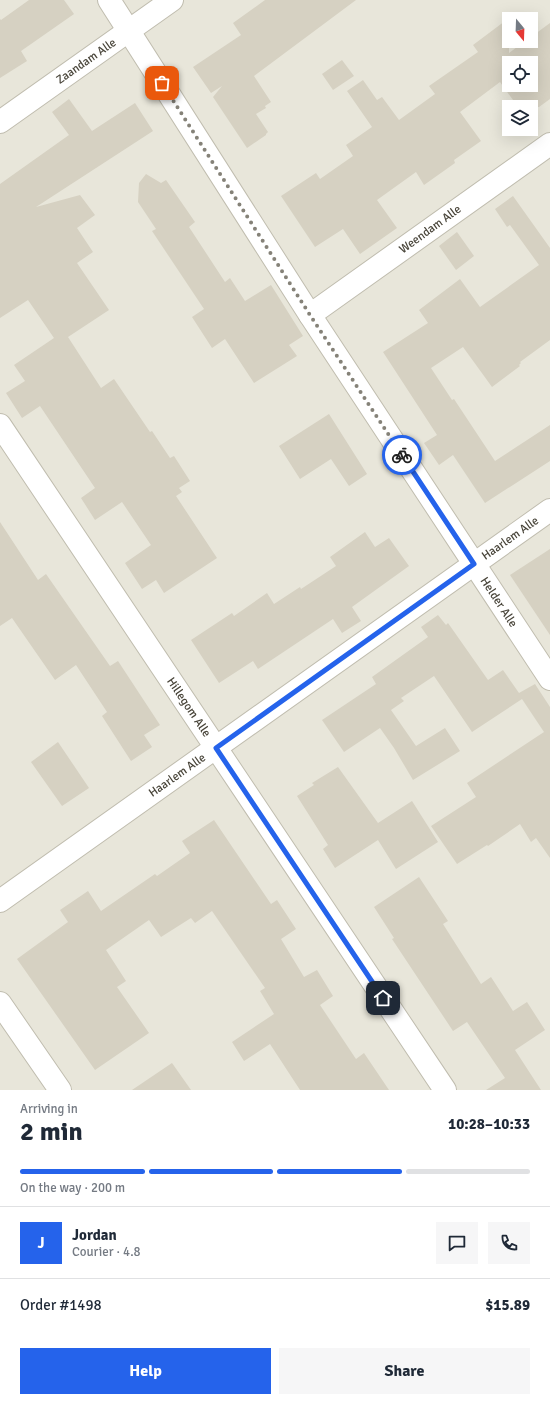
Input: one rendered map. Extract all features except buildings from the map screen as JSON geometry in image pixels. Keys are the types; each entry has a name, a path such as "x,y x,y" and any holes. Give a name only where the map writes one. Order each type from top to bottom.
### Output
{"street":[{"name":"Helder Alle","path":"109,0 310,315 550,679"},
{"name":"Zaandam Alle","path":"0,122 172,0"},
{"name":"Weendam Alle","path":"310,315 550,144"},
{"name":"Hillegom Alle","path":"0,425 444,1090"},
{"name":"Haarlem Alle","path":"0,901 550,510"},
{"path":"0,1003 60,1090"}],"shaded area":[{"path":"0,0 550,0 550,1090 0,1090"}],"way so far":[{"path":"162,83 310,315 402,455"}],"route":[{"path":"383,998 216,748 474,564 402,455"}]}
